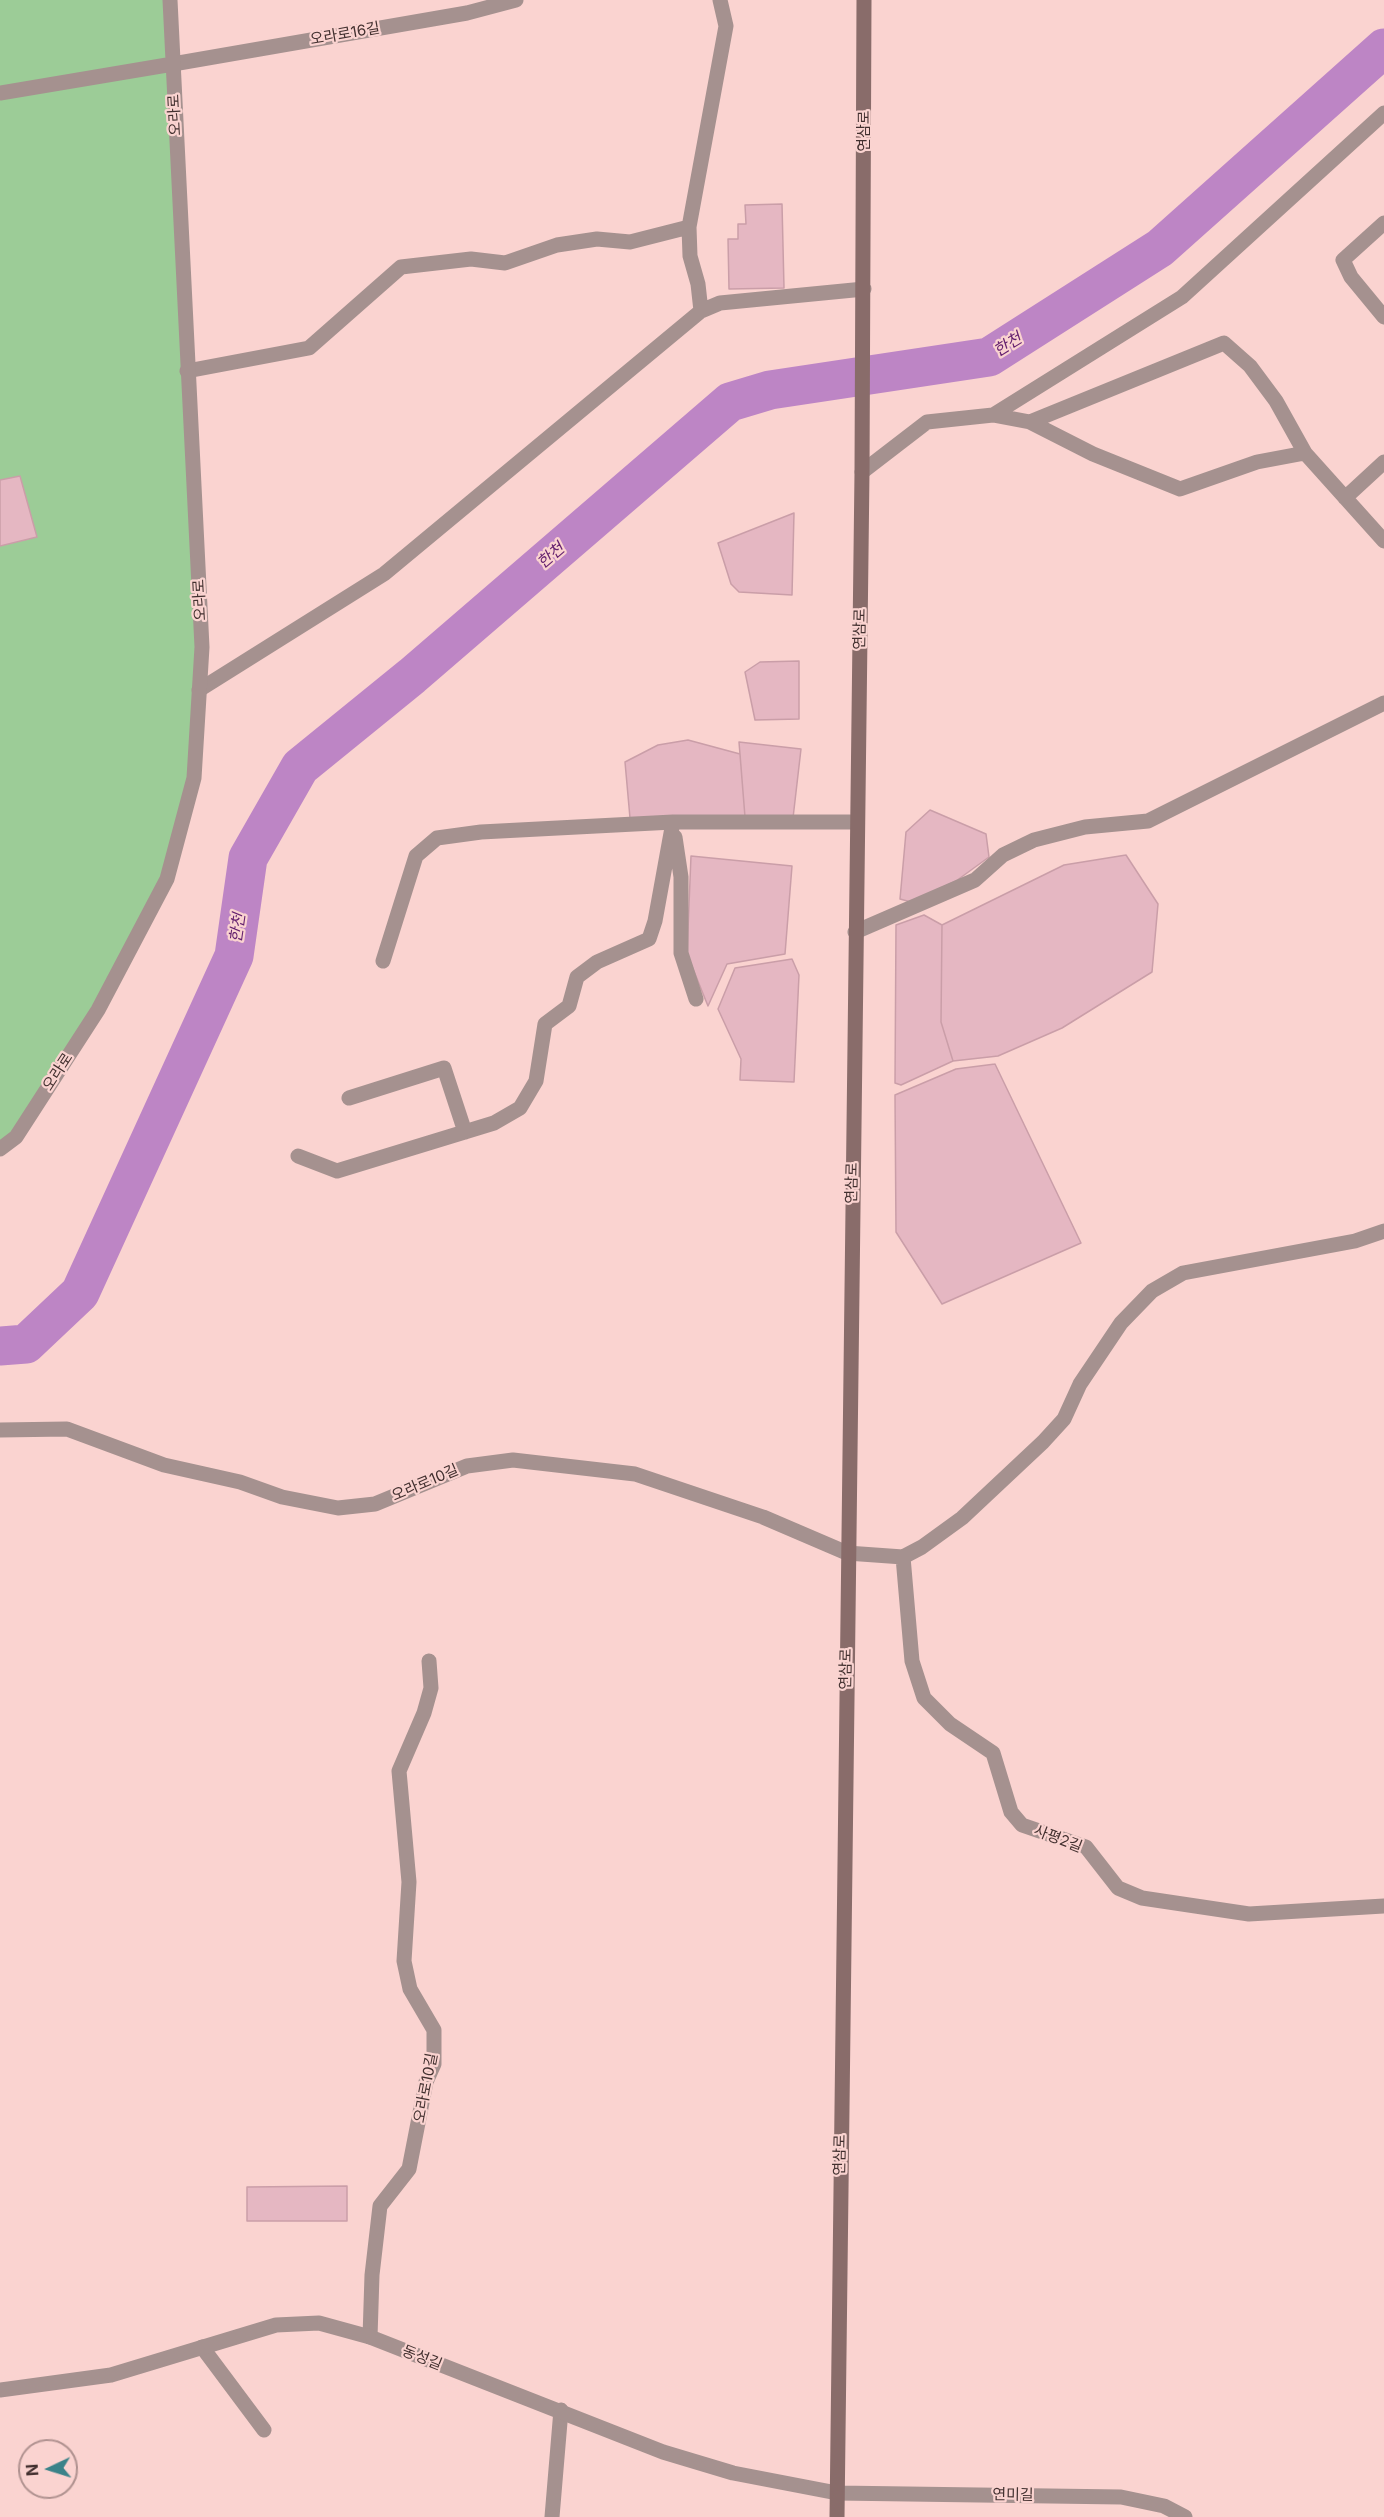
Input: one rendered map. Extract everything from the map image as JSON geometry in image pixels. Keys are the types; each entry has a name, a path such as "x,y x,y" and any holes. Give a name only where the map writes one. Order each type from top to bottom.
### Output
{"main road":[{"name":"연삼로","path":"837,2517 864,294 864,0"}],"street":[{"name":"오라로","path":"0,1149 16,1137 98,1010 166,879 194,778 202,647 170,0"},
{"name":"오라로16길","path":"0,93 173,63 464,7 516,0"},
{"path":"701,311 698,284 690,256 688,226 726,26 720,0"},
{"path":"993,415 1182,297 1384,113"},
{"path":"1384,223 1343,260 1351,277 1384,317"},
{"path":"187,371 309,348 401,267 471,260 505,263 557,245 597,239 630,242 688,226"},
{"path":"199,690 384,574 701,311 720,303 864,294"},
{"path":"1030,422 1224,343 1250,366 1276,401 1305,453 1384,541"},
{"path":"862,472 927,422 993,415 1030,422 1093,454 1180,489 1257,462 1305,453"},
{"path":"1346,498 1384,462"},
{"path":"855,932 975,880 1004,855 1034,840 1085,827 1148,821 1384,703"},
{"path":"673,822 681,877 681,953 696,999"},
{"path":"298,1156 338,1171 494,1123 520,1108 536,1081 545,1023 568,1006 576,977 597,962 649,939 655,921 673,822"},
{"path":"383,961 417,856 437,838 482,832 673,822 857,822"},
{"path":"349,1098 444,1068 465,1132"},
{"path":"903,1557 922,1547 962,1518 1043,1442 1064,1419 1080,1384 1121,1323 1152,1291 1183,1274 1355,1241 1384,1231"},
{"name":"오라로10길","path":"0,1430 67,1429 164,1466 240,1482 282,1497 338,1508 375,1504 467,1466 513,1460 635,1474 763,1517 847,1553 903,1557"},
{"name":"사평2길","path":"903,1557 912,1661 924,1698 950,1724 993,1753 1011,1812 1022,1825 1086,1847 1118,1888 1142,1899 1249,1914 1384,1906"},
{"name":"오라로10길","path":"370,2337 372,2275 380,2206 409,2169 426,2082 434,2064 434,2030 410,1989 404,1961 409,1882 399,1771 424,1713 431,1688 429,1661"},
{"name":"동성길","path":"0,2390 111,2375 276,2325 319,2323 370,2337 561,2410 663,2452 733,2473 837,2493"},
{"path":"202,2347 264,2430"},
{"path":"552,2517 561,2410"},
{"name":"연미길","path":"837,2493 1121,2497 1164,2506 1185,2517"}],"green space":[{"path":"0,0 165,0 201,666 194,778 167,879 98,1010 0,1149"}],"building":[{"path":"782,204 784,288 729,289 728,239 738,239 738,224 746,224 745,205"},
{"path":"20,476 37,537 0,546 0,480"},
{"path":"794,513 792,595 739,592 731,584 718,543"},
{"path":"799,661 799,719 755,720 745,672 760,662"},
{"path":"688,740 740,754 745,817 630,818 625,762 658,745"},
{"path":"739,742 801,749 793,818 745,817"},
{"path":"930,810 986,834 989,857 956,881 911,902 900,899 906,832"},
{"path":"1126,855 1158,904 1152,972 1062,1028 998,1056 953,1061 941,1022 942,925 1064,865"},
{"path":"691,856 792,866 785,954 727,964 708,1006 687,954"},
{"path":"924,915 942,925 941,1022 953,1061 901,1085 895,1083 896,925"},
{"path":"792,959 799,975 794,1082 740,1080 741,1059 718,1009 735,968"},
{"path":"995,1064 1081,1243 942,1304 896,1232 895,1095 956,1069"},
{"path":"347,2186 347,2221 247,2221 247,2187"}],"waterway":[{"name":"한천","path":"0,1346 26,1344 80,1293 234,956 248,858 300,767 412,676 730,402 770,390 989,357 1160,248 1384,48"}]}
